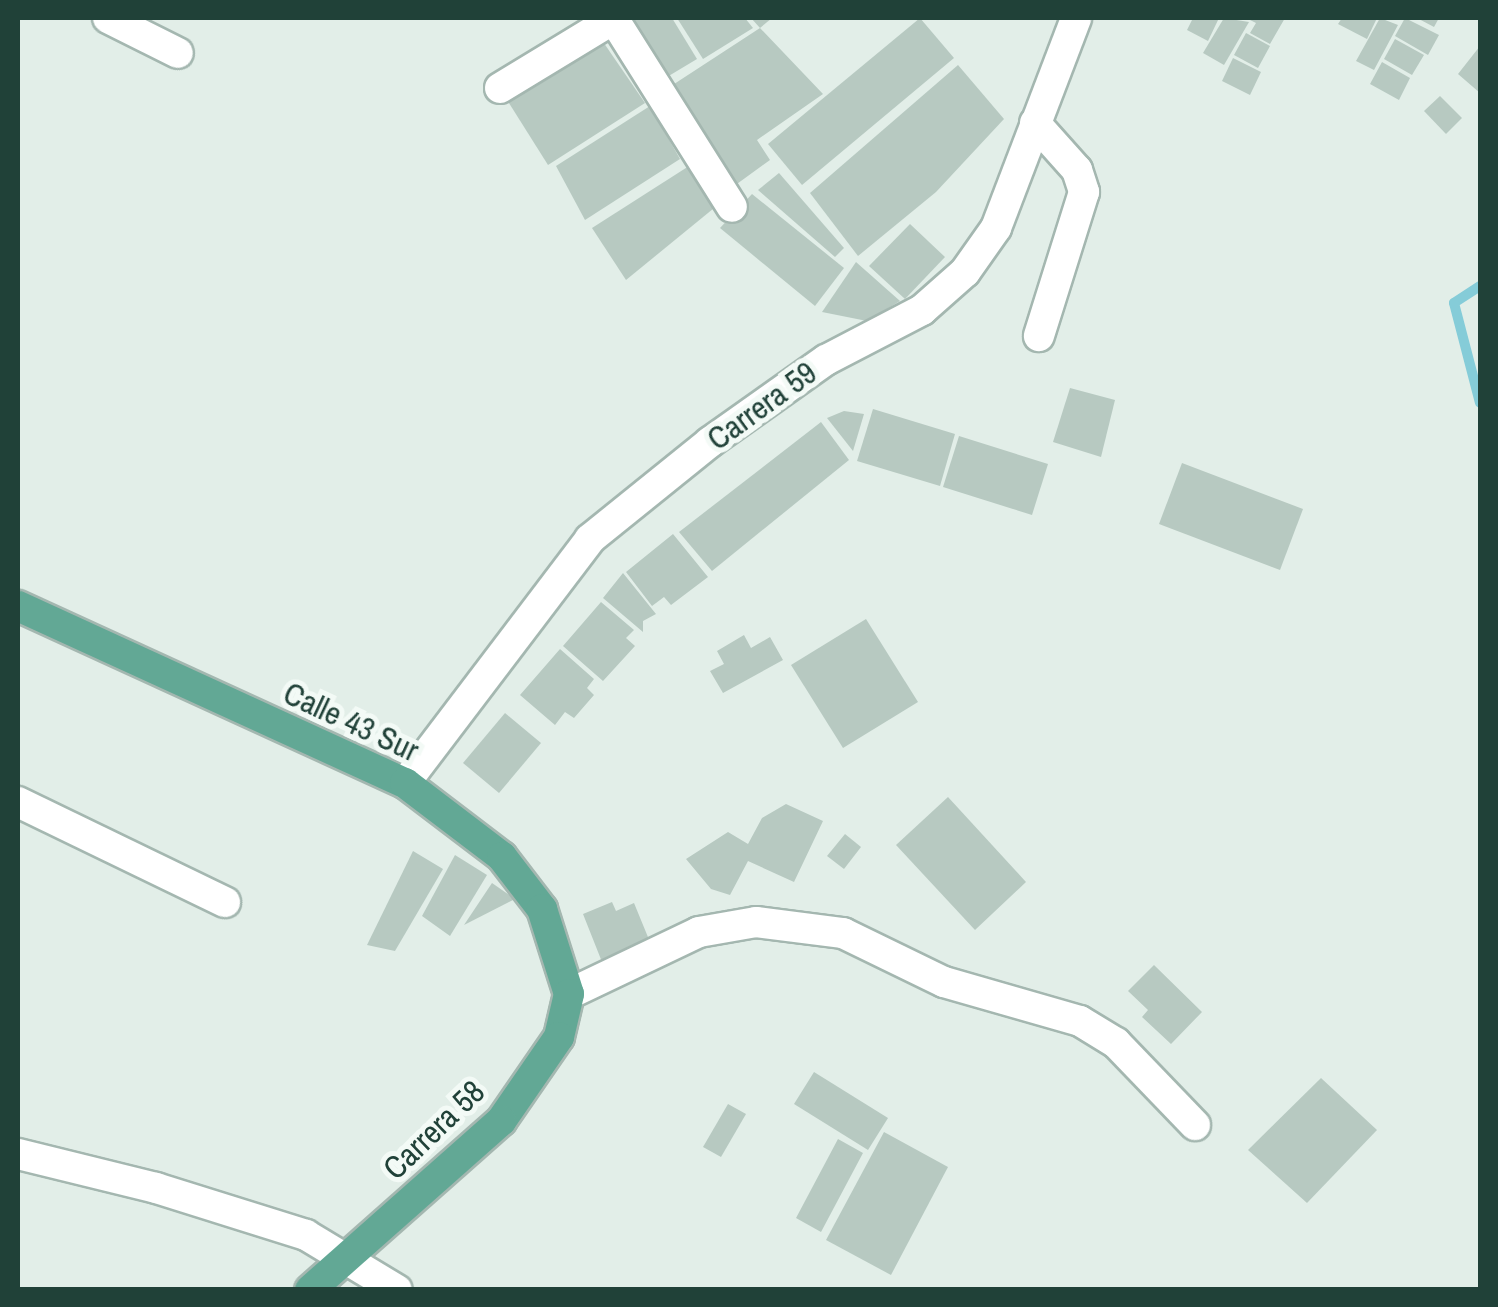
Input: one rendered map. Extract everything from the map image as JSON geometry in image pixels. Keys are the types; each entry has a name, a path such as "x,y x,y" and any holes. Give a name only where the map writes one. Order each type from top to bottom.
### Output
{"main road":[{"name":"Calle 43 Sur","path":"20,611 405,783 502,856 542,909 569,994"},
{"name":"Carrera 58","path":"310,1290 502,1121 559,1037 569,994"}],"street":[{"path":"108,18 178,53"},
{"name":"Carrera 59","path":"405,783 590,539 724,432 826,360 922,310 965,272 996,228 1076,18"},
{"path":"500,88 613,19 732,208"},
{"path":"1035,123 1077,170 1084,192 1039,336"},
{"path":"18,802 225,902"},
{"path":"569,994 700,932 756,922 843,933 944,982 1080,1021 1116,1042 1195,1125"},
{"path":"18,1154 208,1204 349,1256 397,1290"}],"building":[{"path":"622,18 672,18 697,59 657,83"},
{"path":"677,18 745,18 753,28 703,59"},
{"path":"751,18 772,18 760,28"},
{"path":"920,18 954,58 802,185 768,144"},
{"path":"1193,18 1219,18 1208,41 1187,30"},
{"path":"1224,18 1249,22 1224,65 1203,53"},
{"path":"1246,18 1285,18 1270,44 1250,33 1256,23"},
{"path":"1342,18 1377,18 1367,39 1338,24"},
{"path":"1380,18 1398,25 1374,70 1356,61"},
{"path":"1405,18 1439,35 1428,55 1395,36"},
{"path":"1417,18 1439,18 1434,27"},
{"path":"760,28 823,94 757,140 770,160 730,189 668,88"},
{"path":"597,33 645,103 548,165 502,92"},
{"path":"1246,33 1270,46 1258,68 1234,55"},
{"path":"1395,39 1424,55 1412,75 1384,59"},
{"path":"1480,46 1480,93 1458,74"},
{"path":"1233,58 1261,72 1250,95 1222,81"},
{"path":"1382,62 1410,78 1399,100 1370,84"},
{"path":"958,65 1004,119 936,192 858,256 810,193"},
{"path":"1440,96 1462,118 1446,134 1424,111"},
{"path":"650,106 680,159 585,220 556,166"},
{"path":"689,166 719,204 626,280 592,228"},
{"path":"779,173 844,248 835,257 758,190"},
{"path":"752,194 844,268 815,306 720,228"},
{"path":"910,224 945,257 905,299 869,266"},
{"path":"856,262 900,301 867,321 822,312"},
{"path":"1070,388 1115,400 1101,457 1053,442"},
{"path":"873,409 955,434 940,486 857,461"},
{"path":"844,411 864,414 853,451 827,418"},
{"path":"821,422 849,460 712,571 679,532"},
{"path":"959,436 1048,464 1032,515 943,487"},
{"path":"1182,463 1303,509 1280,570 1159,524"},
{"path":"673,534 708,577 671,605 664,597 652,606 626,572"},
{"path":"623,573 656,614 643,621 643,632 603,598"},
{"path":"601,602 634,630 626,638 635,646 603,681 563,646"},
{"path":"866,619 918,702 843,748 791,665"},
{"path":"744,635 751,648 770,637 783,660 723,693 710,671 724,664 717,651"},
{"path":"560,649 594,679 587,688 594,695 574,718 565,712 555,725 520,695"},
{"path":"505,713 541,743 499,793 463,763"},
{"path":"948,797 1026,882 975,930 896,845"},
{"path":"786,804 823,821 794,882 748,861 730,895 711,889 686,859 728,832 748,844 762,818"},
{"path":"845,834 861,847 844,869 827,856"},
{"path":"413,851 443,869 395,951 367,945"},
{"path":"455,855 487,875 450,936 422,916"},
{"path":"492,883 515,899 464,925"},
{"path":"612,902 616,911 634,903 650,942 602,962 583,914"},
{"path":"1154,965 1202,1012 1171,1044 1142,1017 1148,1010 1128,991"},
{"path":"814,1072 888,1118 868,1150 794,1104"},
{"path":"1321,1078 1377,1130 1307,1203 1248,1150"},
{"path":"728,1104 746,1114 721,1157 703,1147"},
{"path":"884,1132 948,1167 891,1275 826,1240"},
{"path":"838,1139 863,1153 821,1232 796,1218"}],"waterway":[{"path":"1480,286 1454,303 1480,403"}]}
